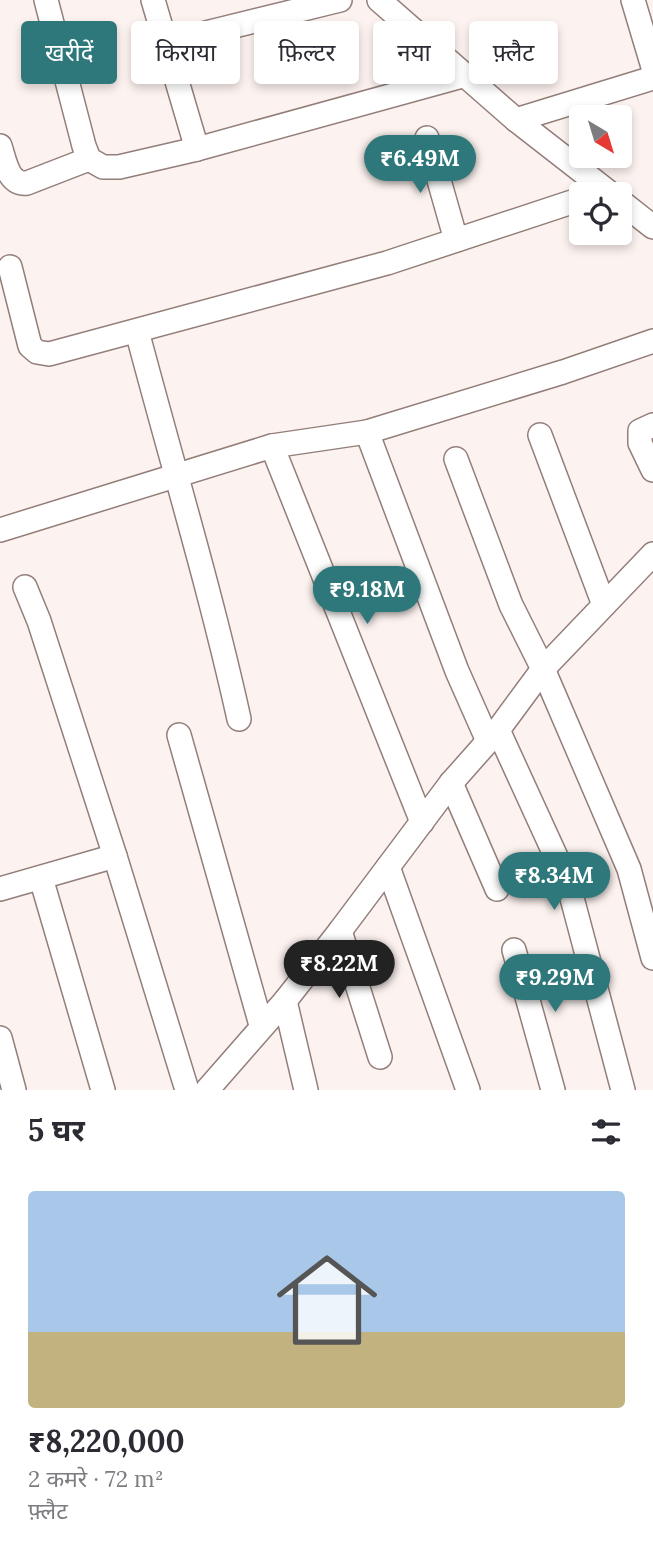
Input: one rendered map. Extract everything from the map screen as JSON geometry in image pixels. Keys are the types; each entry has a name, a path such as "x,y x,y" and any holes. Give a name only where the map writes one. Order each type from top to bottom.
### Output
{"street":[{"path":"46,0 89,159 103,167 119,167 197,149 466,75"},
{"path":"153,0 159,21"},
{"path":"240,25 340,0"},
{"path":"379,0 516,120 592,182"},
{"path":"632,0 653,67"},
{"path":"516,120 653,78"},
{"path":"177,84 197,149"},
{"path":"428,138 456,240"},
{"path":"0,146 8,170 20,184 89,159"},
{"path":"10,267 30,346 37,352 49,354 387,263 569,203"},
{"path":"632,212 653,227"},
{"path":"137,331 175,478 213,606 239,719"},
{"path":"0,530 272,446 367,432 563,372 653,341"},
{"path":"653,425 640,431 638,438 653,470"},
{"path":"367,432 457,671 493,735 568,883 623,1090"},
{"path":"540,435 604,605"},
{"path":"272,446 422,822"},
{"path":"456,459 511,605 543,669 629,869 653,958"},
{"path":"207,1090 261,1025 285,1001 451,783 493,735 543,669 653,554"},
{"path":"25,587 39,621 115,856 187,1090"},
{"path":"178,735 261,1025"},
{"path":"451,783 497,889"},
{"path":"0,889 115,856"},
{"path":"388,867 468,1090"},
{"path":"41,878 103,1090"},
{"path":"341,930 380,1057"},
{"path":"514,950 553,1090"},
{"path":"285,1001 306,1090"},
{"path":"0,1038 14,1090"}]}
